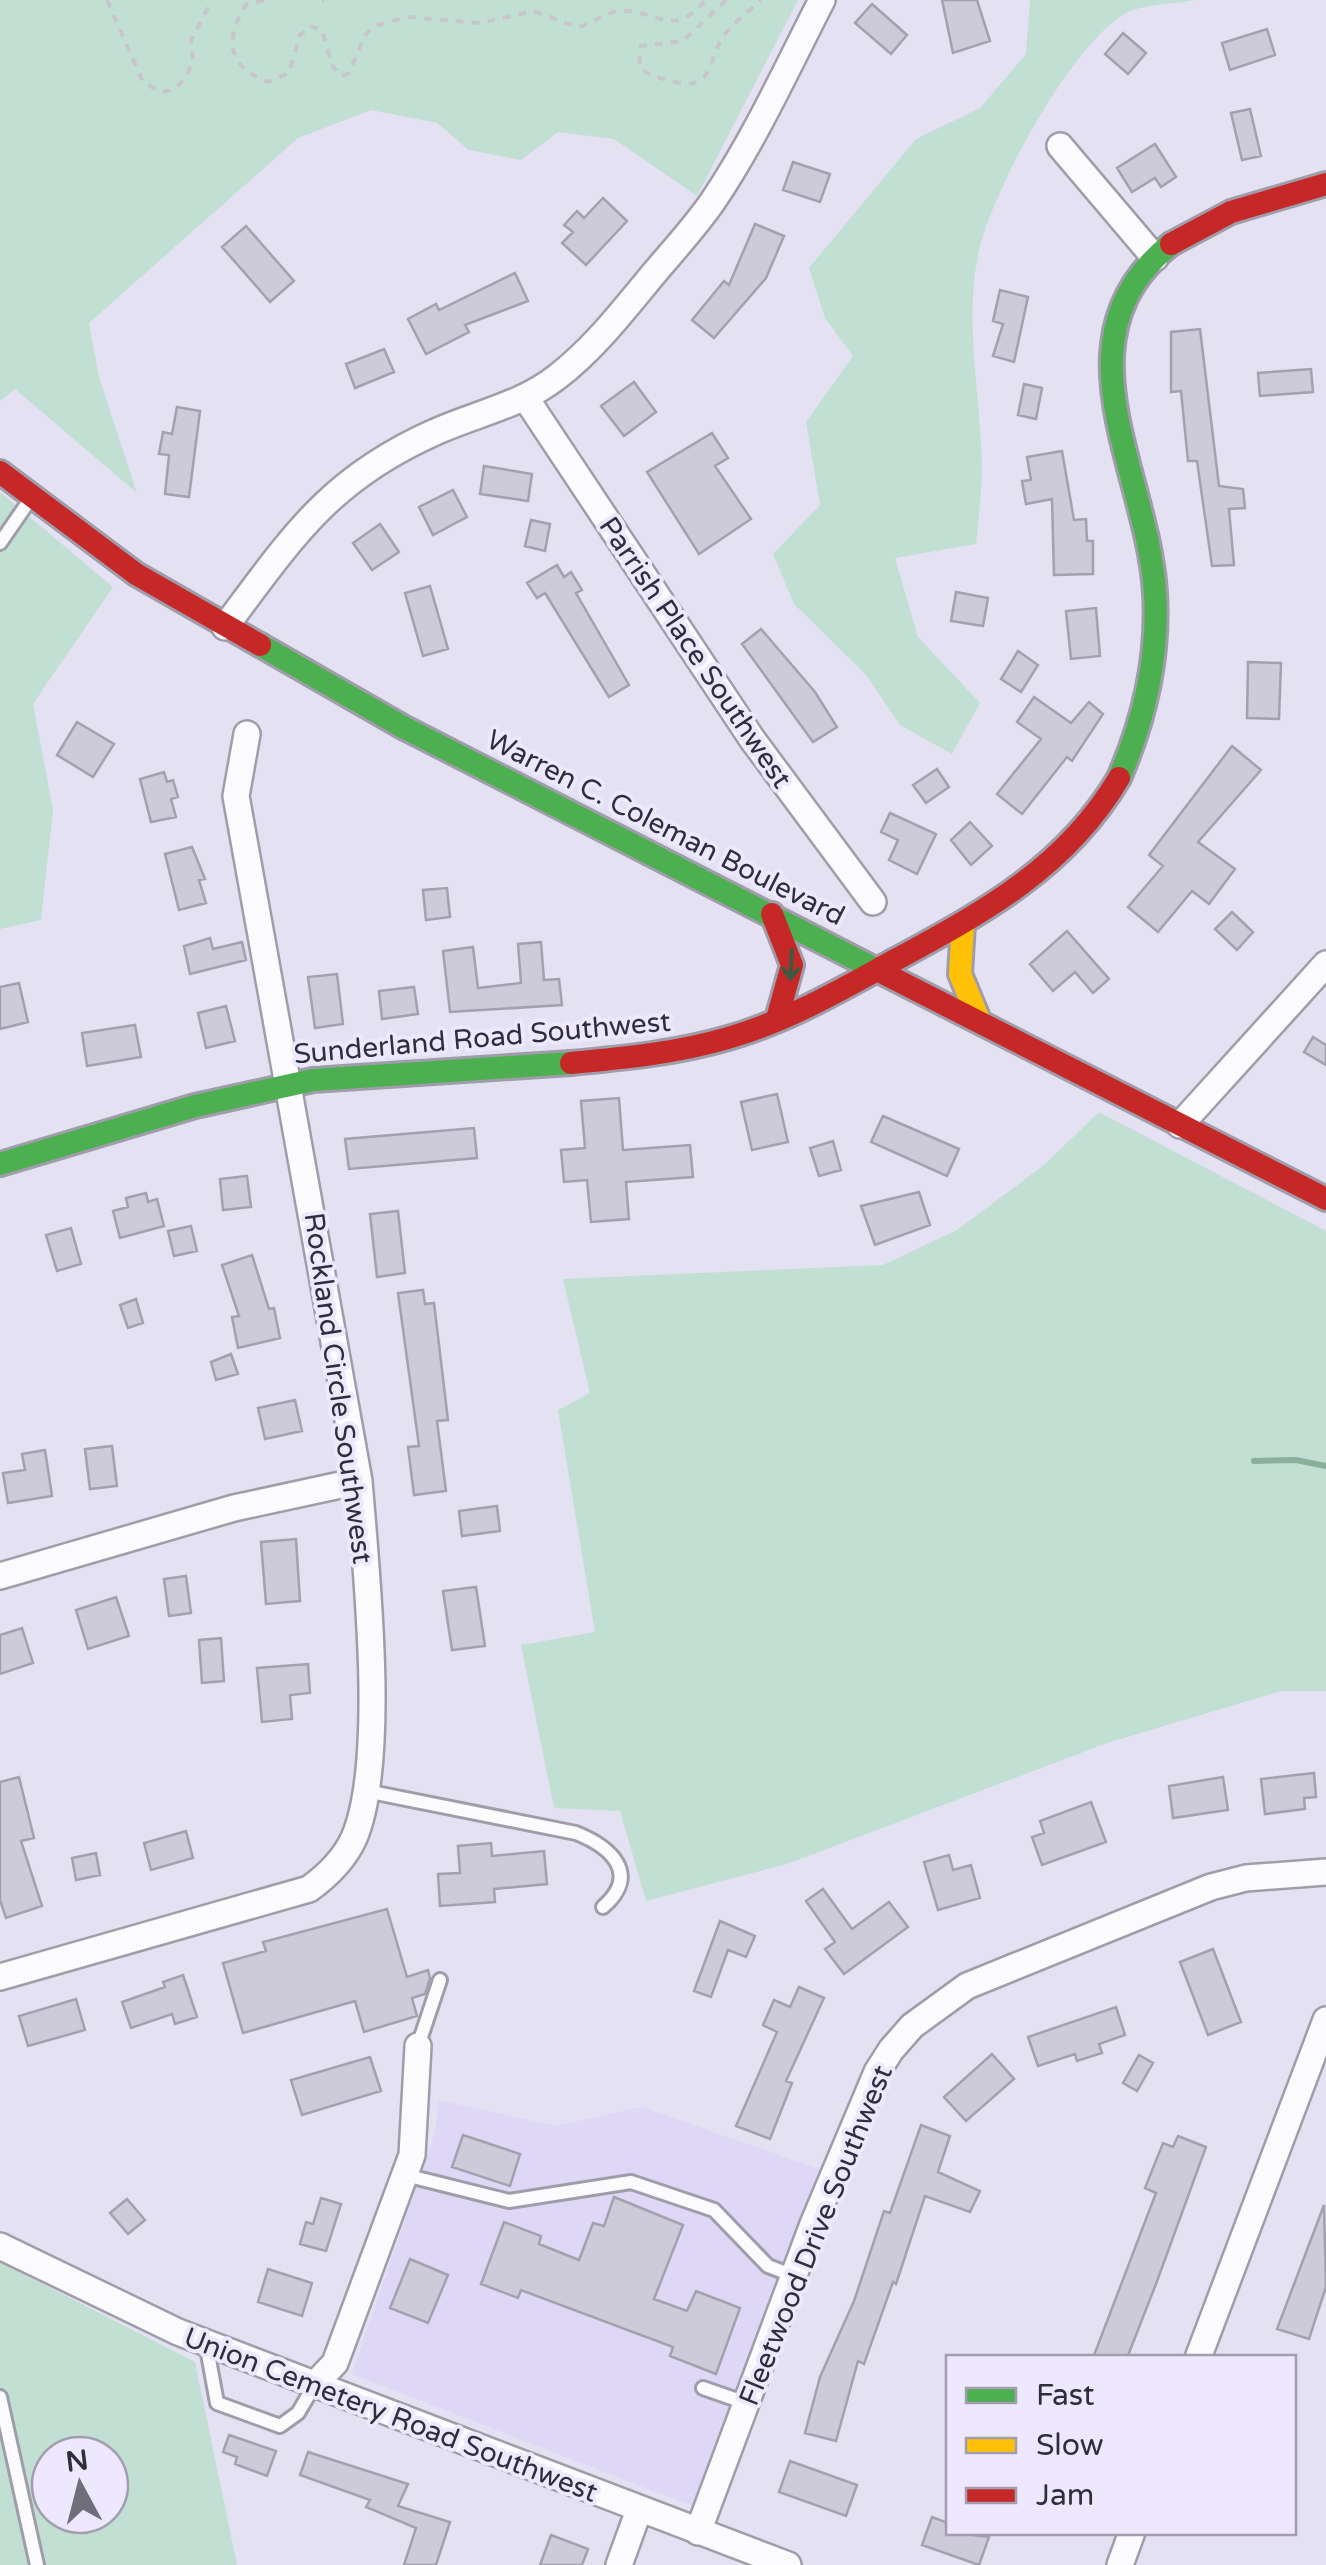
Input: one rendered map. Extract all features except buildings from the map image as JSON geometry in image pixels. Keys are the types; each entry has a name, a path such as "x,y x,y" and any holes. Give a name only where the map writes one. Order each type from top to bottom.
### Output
{"main road":[{"name":"Sunderland Road Southwest","path":"0,1164 291,1085 416,1070 644,1054 727,1040 778,1020 880,969 1024,886 1061,855 1117,786 1141,735 1154,666 1155,570 1112,392 1109,354 1131,292 1155,258 1176,240 1229,212 1326,184"},
{"name":"Warren C. Coleman Boulevard","path":"0,472 136,574 403,727 1326,1200"},
{"path":"772,914 792,948 793,972 778,1020"},
{"path":"963,924 957,970 965,1000 979,1020"}],"street":[{"path":"226,627 300,526 338,488 381,458 436,431 525,397 556,378 606,331 711,204 749,143 822,0"},
{"path":"1060,146 1155,258"},
{"name":"Parrish Place Southwest","path":"525,397 752,739 873,902"},
{"name":"Rockland Circle Southwest","path":"0,1977 308,1889 344,1856 361,1818 370,1728 368,1585 359,1481 291,1085 236,796 246,734"},
{"path":"1180,1125 1326,964"},
{"path":"0,1576 234,1508 359,1481"},
{"name":"Fleetwood Drive Southwest","path":"698,2532 794,2276 877,2072 912,2026 948,1997 1211,1886 1300,1872 1326,1872"},
{"path":"1199,2355 1326,2020"},
{"path":"316,2384 335,2364 405,2175 417,2122 418,2046"},
{"name":"Union Cemetery Road Southwest","path":"0,2246 206,2343 788,2565"},
{"path":"619,2565 639,2510"},
{"path":"1120,2565 1131,2535"}],"lane":[{"path":"0,543 31,498"},
{"path":"364,1791 576,1833 599,1842 617,1862 620,1874 614,1896 603,1906"},
{"path":"418,2046 440,1980"},
{"path":"405,2175 510,2201 630,2182 714,2210 768,2266 794,2276"},
{"path":"206,2343 216,2403 253,2419 280,2426 298,2412 316,2384"},
{"path":"703,2388 746,2403"},
{"path":"0,2398 37,2565"}],"path":[{"path":"107,0 143,82 161,92 173,90 184,79 193,62 191,40 212,0"},
{"path":"264,0 246,4 231,30 233,55 251,76 268,82 288,72 300,35 310,26 322,30 332,65 341,76 349,74 365,35 375,26 408,16 480,22 534,11 577,27 618,11 641,13 663,23 690,18 706,0"},
{"path":"726,0 683,42 641,46 640,67 646,74 680,84 698,83 708,74 722,40 760,0"}],"shaded area":[{"path":"438,2100 556,2126 642,2107 825,2171 692,2506 352,2374 435,2132"}],"green space":[{"path":"0,0 798,0 697,196 614,139 558,132 521,160 469,150 437,123 371,110 298,138 89,323 99,377 137,493 15,389 0,401"},
{"path":"1030,0 1195,0 1128,12 1083,53 1036,122 985,229 974,281 973,308 982,468 976,544 895,558 918,637 980,703 952,754 900,725 866,675 794,604 773,554 820,505 806,422 853,356 825,318 809,268 916,139 980,108 1026,54"},
{"path":"0,492 113,587 33,704 53,810 41,920 0,929"},
{"path":"1099,1112 1326,1231 1326,1691 1281,1691 1107,1743 787,1864 646,1901 620,1811 554,1808 521,1645 595,1632 558,1410 590,1393 563,1279 883,1265 957,1230 1044,1165"},
{"path":"0,2262 195,2362 237,2565 0,2565"}],"waterway":[{"path":"1254,1461 1296,1460 1326,1466"}],"traffic: fast":[{"path":"1119,778 1148,687 1156,617 1149,547 1116,409 1112,364 1117,321 1136,281 1171,244"},
{"path":"260,645 403,727 879,971"},
{"path":"0,1164 195,1106 313,1080 571,1063"}],"traffic: slow":[{"path":"963,924 960,974 979,1020"}],"traffic: jam":[{"path":"1171,244 1231,212 1326,184"},
{"path":"0,472 136,574 260,645"},
{"path":"571,1063 709,1043 769,1024 828,996 953,928 1016,888 1072,839 1119,778"},
{"path":"772,914 792,965 777,1019"},
{"path":"879,971 1326,1199"}]}
